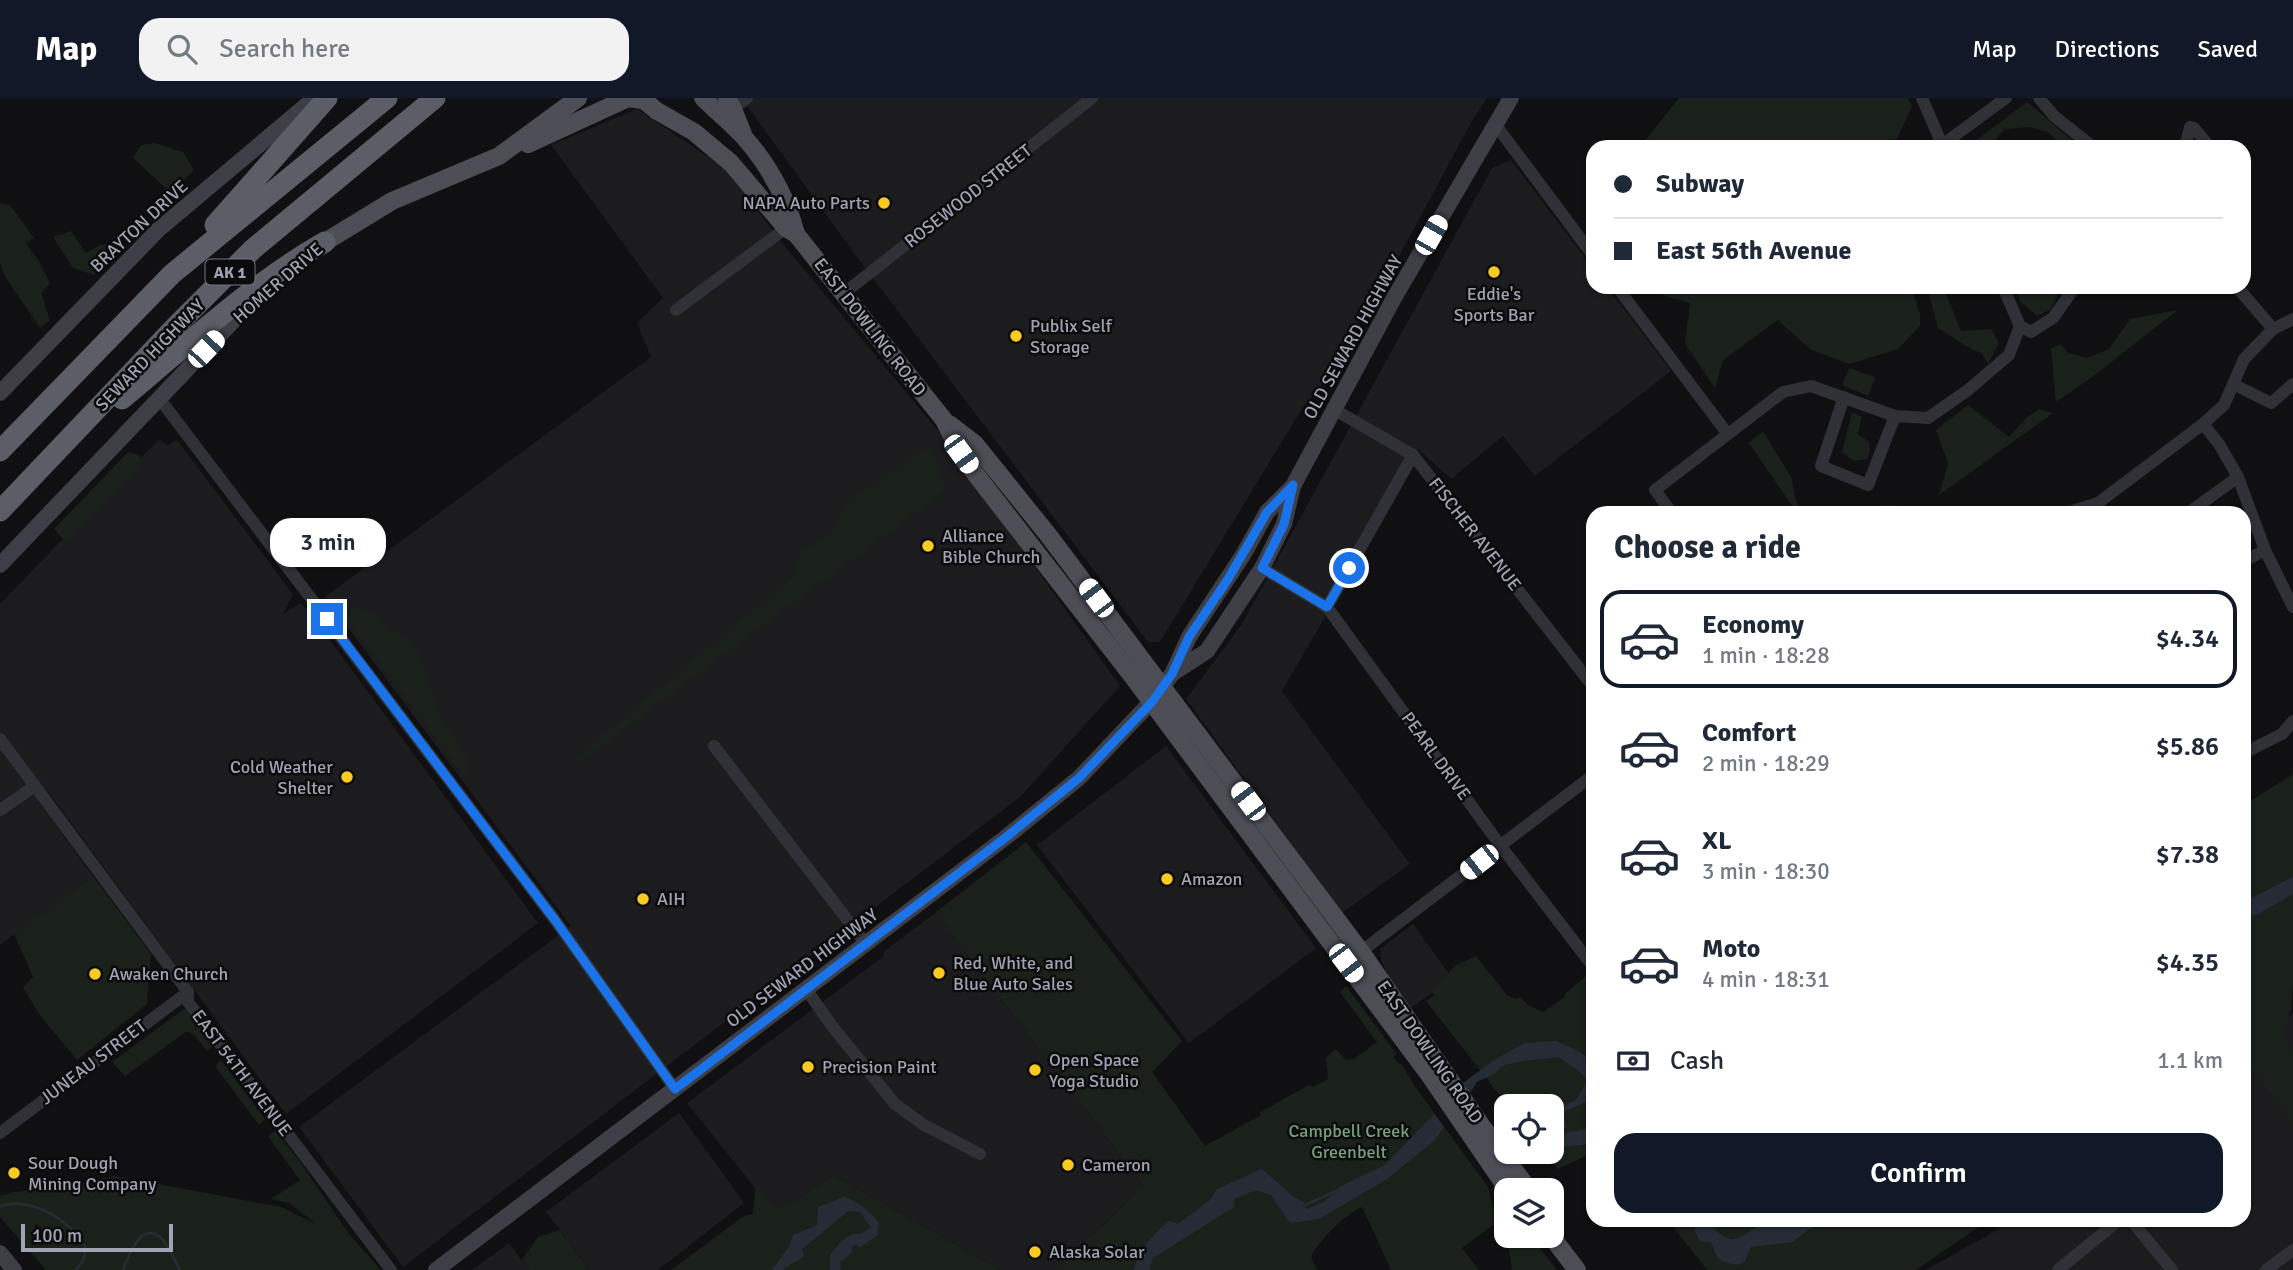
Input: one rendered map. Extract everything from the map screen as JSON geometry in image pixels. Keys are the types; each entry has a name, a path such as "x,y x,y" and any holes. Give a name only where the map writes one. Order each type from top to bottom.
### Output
{"highway":[{"path":"172,274 327,98"},
{"name":"AK 1","path":"0,451 172,274 387,98"},
{"name":"SEWARD HIGHWAY","path":"0,511 253,249 435,98"},
{"path":"43,466 230,308 295,259 325,242"}],"main road":[{"name":"BRAYTON DRIVE","path":"0,393 158,230 315,98"},
{"name":"HOMER DRIVE","path":"0,565 238,316 325,242 392,201 499,156 578,98"},
{"path":"499,156 600,109 628,98 642,99"},
{"name":"EAST DOWLING ROAD","path":"703,98 744,137 775,180 792,216 791,231"},
{"name":"OLD SEWARD HIGHWAY","path":"1162,688 1189,637 1228,579 1267,512 1293,485 1394,298 1511,98"},
{"name":"EAST DOWLING ROAD","path":"642,99 694,132 731,163 844,294 944,420 961,454 977,476 1162,688 1476,1130 1502,1178"},
{"path":"736,102 744,137"},
{"name":"OLD SEWARD HIGHWAY","path":"436,1270 1005,838 1079,778 1162,688 1207,650 1262,568 1284,524 1293,485"},
{"name":"EAST DOWLING ROAD","path":"1476,1130 1518,1178"},
{"path":"1560,1248 1577,1270"},
{"path":"0,1253 14,1270"}],"street":[{"name":"ROSEWOOD STREET","path":"844,294 1092,98"},
{"path":"1923,98 1940,140"},
{"path":"1951,140 2006,98"},
{"path":"2039,98 2054,116 2084,140"},
{"path":"1495,124 1586,246"},
{"path":"2186,140 2189,127 2194,128 2204,140"},
{"path":"677,310 791,231"},
{"path":"1622,294 1727,433"},
{"path":"2006,294 2020,326 2031,332 2053,318 2070,294"},
{"path":"2244,294 2273,329"},
{"path":"2102,506 2224,405 2244,359 2273,329 2293,319"},
{"path":"1667,506 1655,490 1783,391 1811,386 1895,416 1928,418 1968,390 2009,355 2020,326"},
{"path":"2233,384 2272,403 2293,384"},
{"path":"1844,397 1821,466 1842,476 1868,485 1895,416"},
{"path":"159,398 555,920 675,1089"},
{"name":"FISCHER AVENUE","path":"1335,410 1413,455 1586,677"},
{"path":"2203,424 2219,443 2238,477 2249,506"},
{"path":"1327,607 1413,455"},
{"path":"2198,506 2238,477"},
{"path":"2251,512 2265,550 2293,607"},
{"path":"2251,557 2265,550"},
{"name":"PEARL DRIVE","path":"1262,568 1327,607 1500,845 1586,957"},
{"path":"2251,750 2282,734 2293,722"},
{"name":"EAST 54TH AVENUE","path":"0,739 188,992 188,1002 391,1270"},
{"path":"714,746 866,944"},
{"path":"1354,957 1586,780"},
{"path":"0,810 35,786"},
{"path":"806,989 895,1104 924,1125 981,1154"},
{"name":"JUNEAU STREET","path":"0,1133 188,992"},
{"path":"2057,1270 2110,1227"},
{"path":"2137,1227 2172,1270"},
{"path":"2266,1270 2293,1251"}],"shaded area":[{"path":"741,98 1487,98 1395,264 1322,385 1303,407 1160,642 1148,642 857,257"},
{"path":"637,109 728,170 778,238 939,432 1120,686 1020,797 403,1267 299,1127 571,926 325,597 651,357 637,323 663,298 551,145"},
{"path":"1511,160 1586,259 1586,294 1612,294 1671,371 1535,476 1503,436 1451,479 1418,449 1282,691 1410,864 1342,913 1186,699 1242,624 1492,168"},
{"path":"159,439 168,445 177,440 293,594 283,614 301,603 313,617 538,923 286,1114 48,792 39,802 93,876 0,945 0,604"},
{"path":"1166,746 1316,948 1189,1043 1037,845"},
{"path":"2293,877 2293,894 2251,916 2251,898"},
{"path":"935,913 1144,1186 1055,1270 1001,1270 834,1175 781,1210 755,1188 687,1103 884,956 883,952"},
{"path":"1413,924 1452,978 1411,1008 1388,976 1381,960 1380,949"},
{"path":"2293,1013 2293,1270 1926,1270 1999,1227 2251,1227 2251,1045"},
{"path":"1556,1041 1586,1057 1586,1080 1559,1057 1522,1061 1502,1066 1494,1074 1477,1082 1470,1093 1463,1083 1524,1043"},
{"path":"1586,1083 1586,1102 1564,1112 1564,1106 1576,1100"},
{"path":"679,1113 744,1203 658,1270 590,1270 546,1212"},
{"path":"1434,1114 1444,1127 1435,1140 1387,1179 1319,1219 1290,1223 1271,1195 1256,1190 1234,1199 1234,1207 1153,1258 1149,1270 1133,1270 1143,1249 1157,1232 1169,1221 1178,1224 1210,1200 1217,1189 1262,1169 1307,1209 1324,1202 1341,1186 1385,1165"},
{"path":"1586,1129 1586,1145 1564,1147 1564,1132"},
{"path":"844,1197 859,1204 875,1218 879,1223 877,1236 859,1248 856,1244 852,1246 852,1252 840,1262 841,1270 830,1270 830,1255 839,1244 846,1237 871,1228 860,1212 848,1211 802,1249 804,1256 783,1270 772,1270 790,1245 793,1235 817,1225 818,1207"},
{"path":"1696,1227 1715,1227 1721,1235 1736,1239 1756,1227 1813,1227 1792,1242 1751,1247 1745,1261 1737,1265 1719,1259 1711,1242 1700,1241 1694,1230"},
{"path":"509,1243 529,1270 472,1270"}],"green space":[{"path":"1679,98 1908,98 1912,106 1897,139 1890,140 1646,140"},
{"path":"2027,102 2072,140 2056,140 2050,133 2030,127 2004,129 1995,140 1977,140"},
{"path":"155,143 183,152 194,170 171,193 133,158 141,145"},
{"path":"0,203 10,205 34,238 26,244 39,261 50,284 41,293 50,320 40,328 4,275 0,262"},
{"path":"71,231 86,253 100,245 123,242 94,275 73,268 53,237"},
{"path":"1659,294 1913,294 1920,314 1920,326 1898,349 1850,364 1811,350 1778,320 1723,360 1715,388 1685,344 1690,303"},
{"path":"1929,294 1946,294 1961,331 1991,329 1999,343 1988,364 1981,353 1938,328"},
{"path":"2017,294 2058,294 2051,309 2037,316 2021,302"},
{"path":"2178,310 2056,402 2051,348 2061,344 2068,353 2087,358 2109,349 2130,319"},
{"path":"1849,368 1875,377 1868,396 1842,385"},
{"path":"1968,405 2009,437 2027,417 2039,409 2053,413 1939,495 1948,464 1936,430"},
{"path":"1852,412 1862,417 1858,434 1869,442 1867,459 1854,461 1842,452"},
{"path":"1763,431 1792,479 1799,506 1792,506 1749,443"},
{"path":"931,444 946,491 588,757 567,765 792,578 800,552 831,534 845,504"},
{"path":"128,452 140,456 141,468 67,543 54,529"},
{"path":"359,605 418,650 440,715 461,746 471,768 465,777 346,618"},
{"path":"2293,774 2293,982 2291,1009 2283,1036 2293,1052 2293,1123 2251,1067 2251,801"},
{"name":"Campbell Creek Greenbelt","path":"1026,842 1182,1041 1152,1072 1205,1146 1309,1085 1313,1087 1328,1079 1326,1058 1336,1049 1346,1060 1354,1059 1377,1042 1340,992 1346,986 1396,1053 1394,1058 1401,1063 1488,1187 1494,1210 1494,1224 1462,1248 1479,1270 1391,1270 1362,1207 1340,1222 1311,1256 1317,1270 1055,1270 1144,1186 935,913"},
{"path":"93,876 151,954 147,1004 77,1060 39,1014 23,987 33,977 14,934"},
{"path":"1476,956 1507,995 1515,999 1521,997 1528,1005 1543,1012 1565,997 1565,994 1586,976 1586,1156 1558,1169 1554,1164 1564,1164 1564,1094 1499,1094 1426,1001 1435,995 1430,991 1456,965"},
{"path":"185,1008 215,1046 207,1051 196,1037 187,1031 125,1076 112,1062"},
{"path":"221,1060 265,1119 259,1125 215,1066"},
{"path":"275,1131 298,1159 349,1234 381,1270 46,1270 0,1217 0,1196 115,1176 281,1207 316,1224 289,1203 271,1199 300,1180 268,1136"},
{"path":"834,1175 1001,1270 671,1270 744,1216 753,1214 755,1188 782,1209"},
{"path":"1673,1227 1979,1227 1916,1270 1707,1270"},
{"path":"559,1230 590,1270 529,1270 522,1260 538,1237"},
{"path":"1509,1248 1540,1248 1557,1270 1512,1270"}],"waterway":[{"path":"1295,1199 1305,1205 1336,1191"},
{"path":"0,1206 25,1205 60,1219 85,1247 84,1259 76,1270"},
{"path":"123,1270 137,1241 149,1233 156,1234 163,1240 180,1270"}],"place":[{"name":"NAPA Auto Parts","path":"884,203"},
{"name":"Eddie's Sports Bar","path":"1494,272"},
{"name":"Publix Self Storage","path":"1016,336"},
{"name":"Alliance Bible Church","path":"928,546"},
{"name":"Cold Weather Shelter","path":"347,777"},
{"name":"Amazon","path":"1167,879"},
{"name":"AIH","path":"643,899"},
{"name":"Red, White, and Blue Auto Sales","path":"939,973"},
{"name":"Awaken Church","path":"95,974"},
{"name":"Precision Paint","path":"808,1067"},
{"name":"Open Space Yoga Studio","path":"1035,1070"},
{"name":"Cameron","path":"1068,1165"},
{"name":"Sour Dough Mining Company","path":"14,1173"},
{"name":"Alaska Solar","path":"1035,1252"}],"route":[{"path":"327,619 555,920 675,1089 1005,838 1079,778 1152,702 1172,674 1189,637 1214,602 1267,512 1293,485 1284,524 1262,568 1327,607 1349,568"}]}
